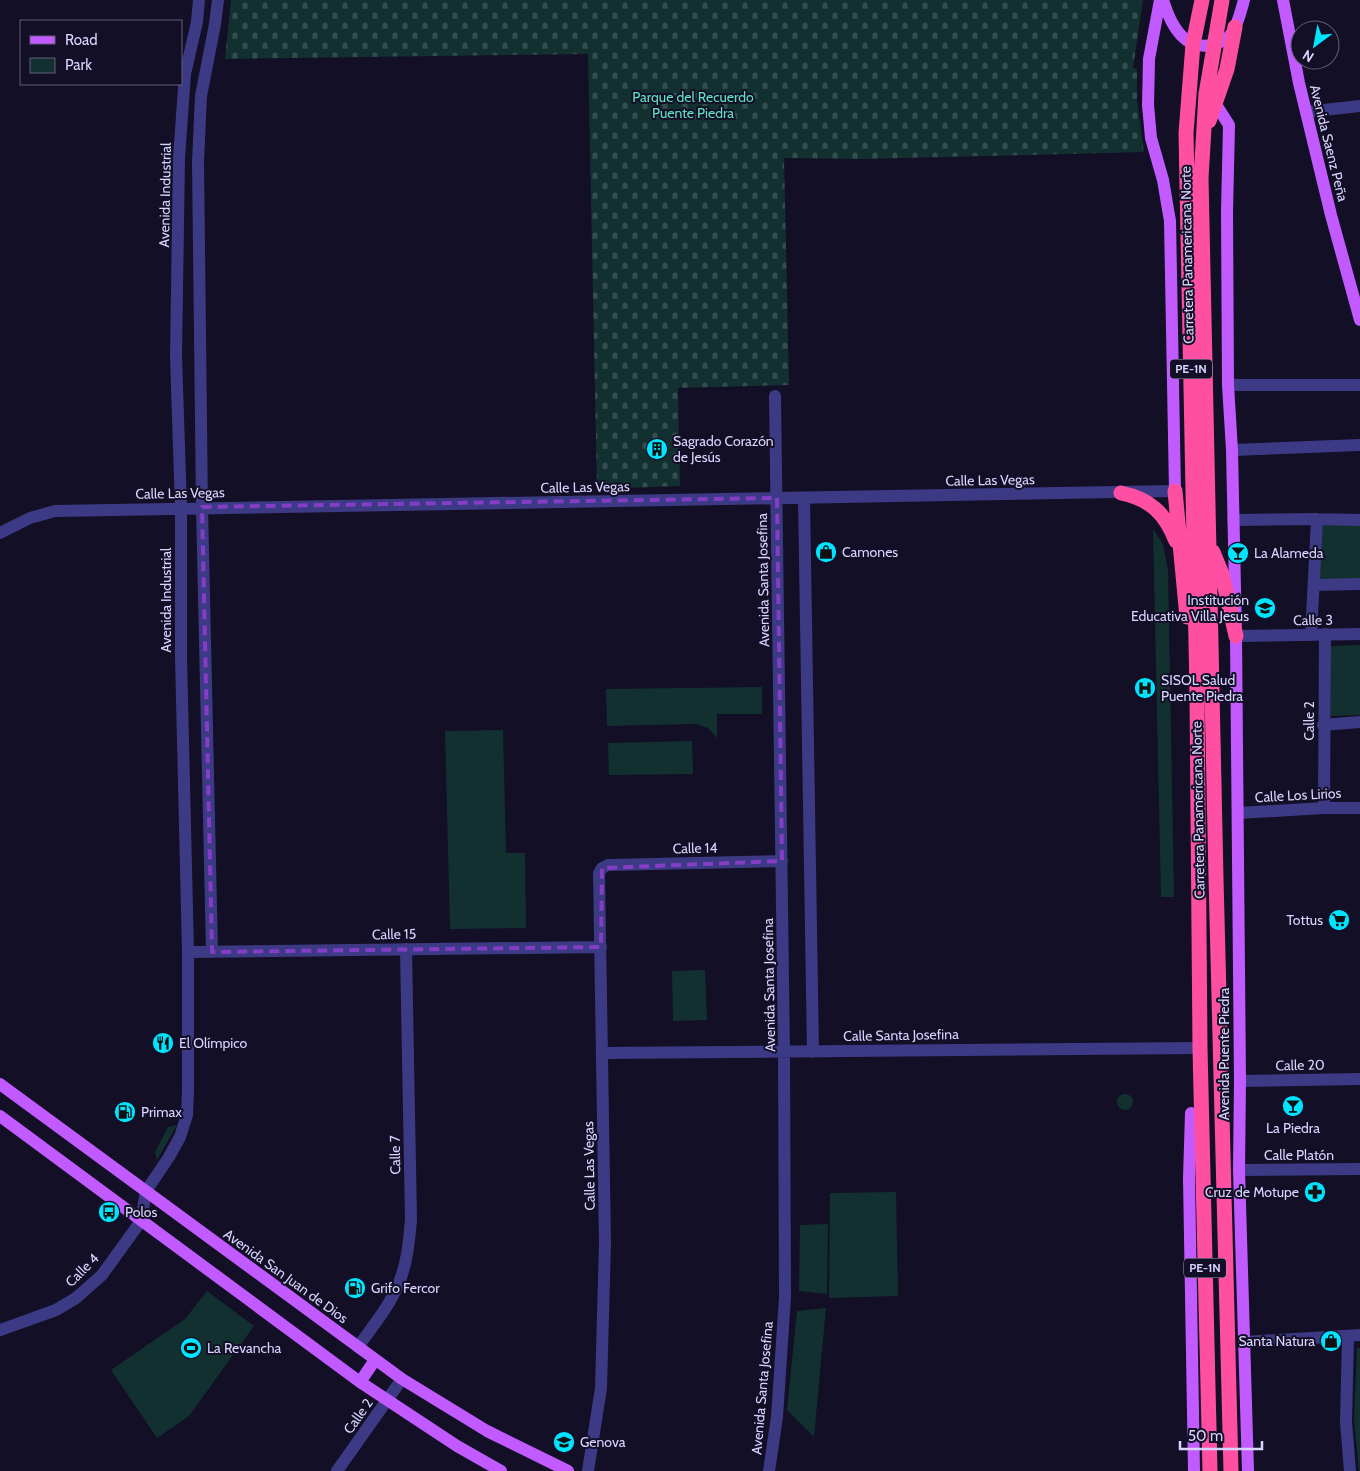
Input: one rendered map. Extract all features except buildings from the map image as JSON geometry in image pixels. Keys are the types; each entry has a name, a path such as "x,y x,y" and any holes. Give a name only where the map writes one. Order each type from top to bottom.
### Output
{"highway":[{"name":"Carretera Panamericana Norte","path":"1202,0 1193,44 1186,133 1197,693 1200,1064 1210,1471"},
{"name":"Carretera Panamericana Norte","path":"1222,0 1206,94 1201,186 1231,1471"},
{"path":"1203,139 1227,69 1236,27"},
{"path":"1176,491 1180,557 1197,693"},
{"path":"1120,493 1140,498 1160,514 1174,537 1180,557"},
{"path":"1209,541 1222,574 1236,636"},
{"path":"1191,1113 1200,1064"}],"main road":[{"path":"1162,0 1173,25 1181,35 1193,44 1205,46 1227,39 1236,27 1244,0"},
{"path":"1162,0 1149,59 1148,105 1151,138 1164,186 1170,221 1176,491"},
{"name":"Avenida Saenz Peña","path":"1283,0 1299,83 1331,215 1360,320"},
{"name":"Avenida Puente Piedra","path":"1215,102 1229,125 1227,212 1228,385 1232,450 1236,636 1239,1170 1248,1471"},
{"name":"Avenida San Juan de Dios","path":"0,1084 402,1379 487,1432 568,1471"},
{"path":"1191,1113 1189,1178 1194,1471"},
{"path":"0,1116 360,1382 456,1446 501,1471"},
{"path":"360,1382 375,1360"}],"street":[{"name":"Avenida Industrial","path":"146,1191 173,1151 187,1115 188,952 181,657 181,508 176,356 180,158 185,74 197,22 199,0"},
{"path":"212,952 202,508 198,162 201,96 218,0"},
{"path":"1306,112 1360,106"},
{"path":"1228,385 1360,385"},
{"name":"Avenida Santa Josefina","path":"769,1471 777,1417 785,1296 776,396"},
{"path":"1232,450 1360,444"},
{"name":"Calle Las Vegas","path":"0,533 30,518 55,511 1176,491"},
{"path":"804,498 813,1052"},
{"path":"1311,635 1317,519"},
{"path":"1233,520 1360,520"},
{"path":"1314,585 1360,584"},
{"name":"Calle 2","path":"1324,808 1325,634"},
{"name":"Calle 3","path":"1236,636 1360,634"},
{"path":"1324,725 1360,722"},
{"name":"Calle Los Lirios","path":"1238,813 1360,808"},
{"name":"Calle 14","path":"608,865 782,861"},
{"name":"Calle Las Vegas","path":"588,1471 602,1388 605,1243 599,873 602,868 608,865"},
{"name":"Calle 15","path":"188,952 601,946"},
{"name":"Calle 7","path":"358,1347 398,1285 403,1273 409,1241 411,1220 406,949"},
{"name":"Calle Santa Josefina","path":"602,1053 1200,1048"},
{"name":"Calle 20","path":"1240,1081 1360,1079"},
{"name":"Calle Platón","path":"1239,1170 1360,1170"},
{"name":"Calle 4","path":"0,1330 56,1310 76,1298 102,1275 141,1220 146,1191"},
{"path":"1245,1342 1354,1336 1346,1422 1350,1471"},
{"name":"Calle 2","path":"337,1471 402,1379"}],"highlighted area":[{"path":"777,498 782,861 602,868 601,947 212,952 202,507"}],"green space":[{"name":"Parque del Recuerdo Puente Piedra","path":"231,0 1143,0 1133,68 1137,69 1137,100 1144,152 863,159 784,158 789,385 678,388 680,486 597,489 588,54 225,59"},
{"path":"1360,521 1360,585 1310,586 1312,522"},
{"path":"1153,529 1163,544 1168,570 1174,897 1161,897"},
{"path":"1360,645 1360,715 1331,716 1330,646"},
{"path":"762,687 762,714 717,714 717,738 708,728 696,724 607,726 606,689"},
{"path":"503,730 506,853 525,853 526,928 450,929 445,731"},
{"path":"692,741 693,774 609,775 608,743"},
{"path":"705,970 707,1020 673,1021 672,971"},
{"path":"1125,1094 1131,1096 1133,1102 1131,1108 1125,1110 1119,1108 1117,1102 1119,1096"},
{"path":"177,1125 157,1160 155,1152 168,1127"},
{"path":"896,1192 898,1296 829,1298 830,1193"},
{"path":"828,1224 827,1294 799,1291 800,1225"},
{"name":"La Revancha","path":"207,1291 254,1326 189,1416 157,1438 111,1370 185,1319"},
{"path":"826,1308 814,1437 787,1410 797,1311"},
{"path":"1357,1348 1360,1348 1360,1471 1354,1419"}],"place":[{"name":"Sagrado Corazón de Jesús","path":"657,449"},
{"name":"Camones","path":"826,552"},
{"name":"La Alameda","path":"1238,553"},
{"name":"Institución Educativa Villa Jesus","path":"1265,608"},
{"name":"SISOL Salud Puente Piedra","path":"1145,688"},
{"name":"Tottus","path":"1339,920"},
{"name":"El Olímpico","path":"163,1043"},
{"name":"La Piedra","path":"1293,1106"},
{"name":"Primax","path":"125,1112"},
{"name":"Cruz de Motupe","path":"1315,1192"},
{"name":"Polos","path":"109,1212"},
{"name":"Grifo Fercor","path":"355,1288"},
{"name":"Santa Natura","path":"1331,1341"},
{"name":"La Revancha","path":"191,1348"},
{"name":"Genova","path":"564,1442"}]}
